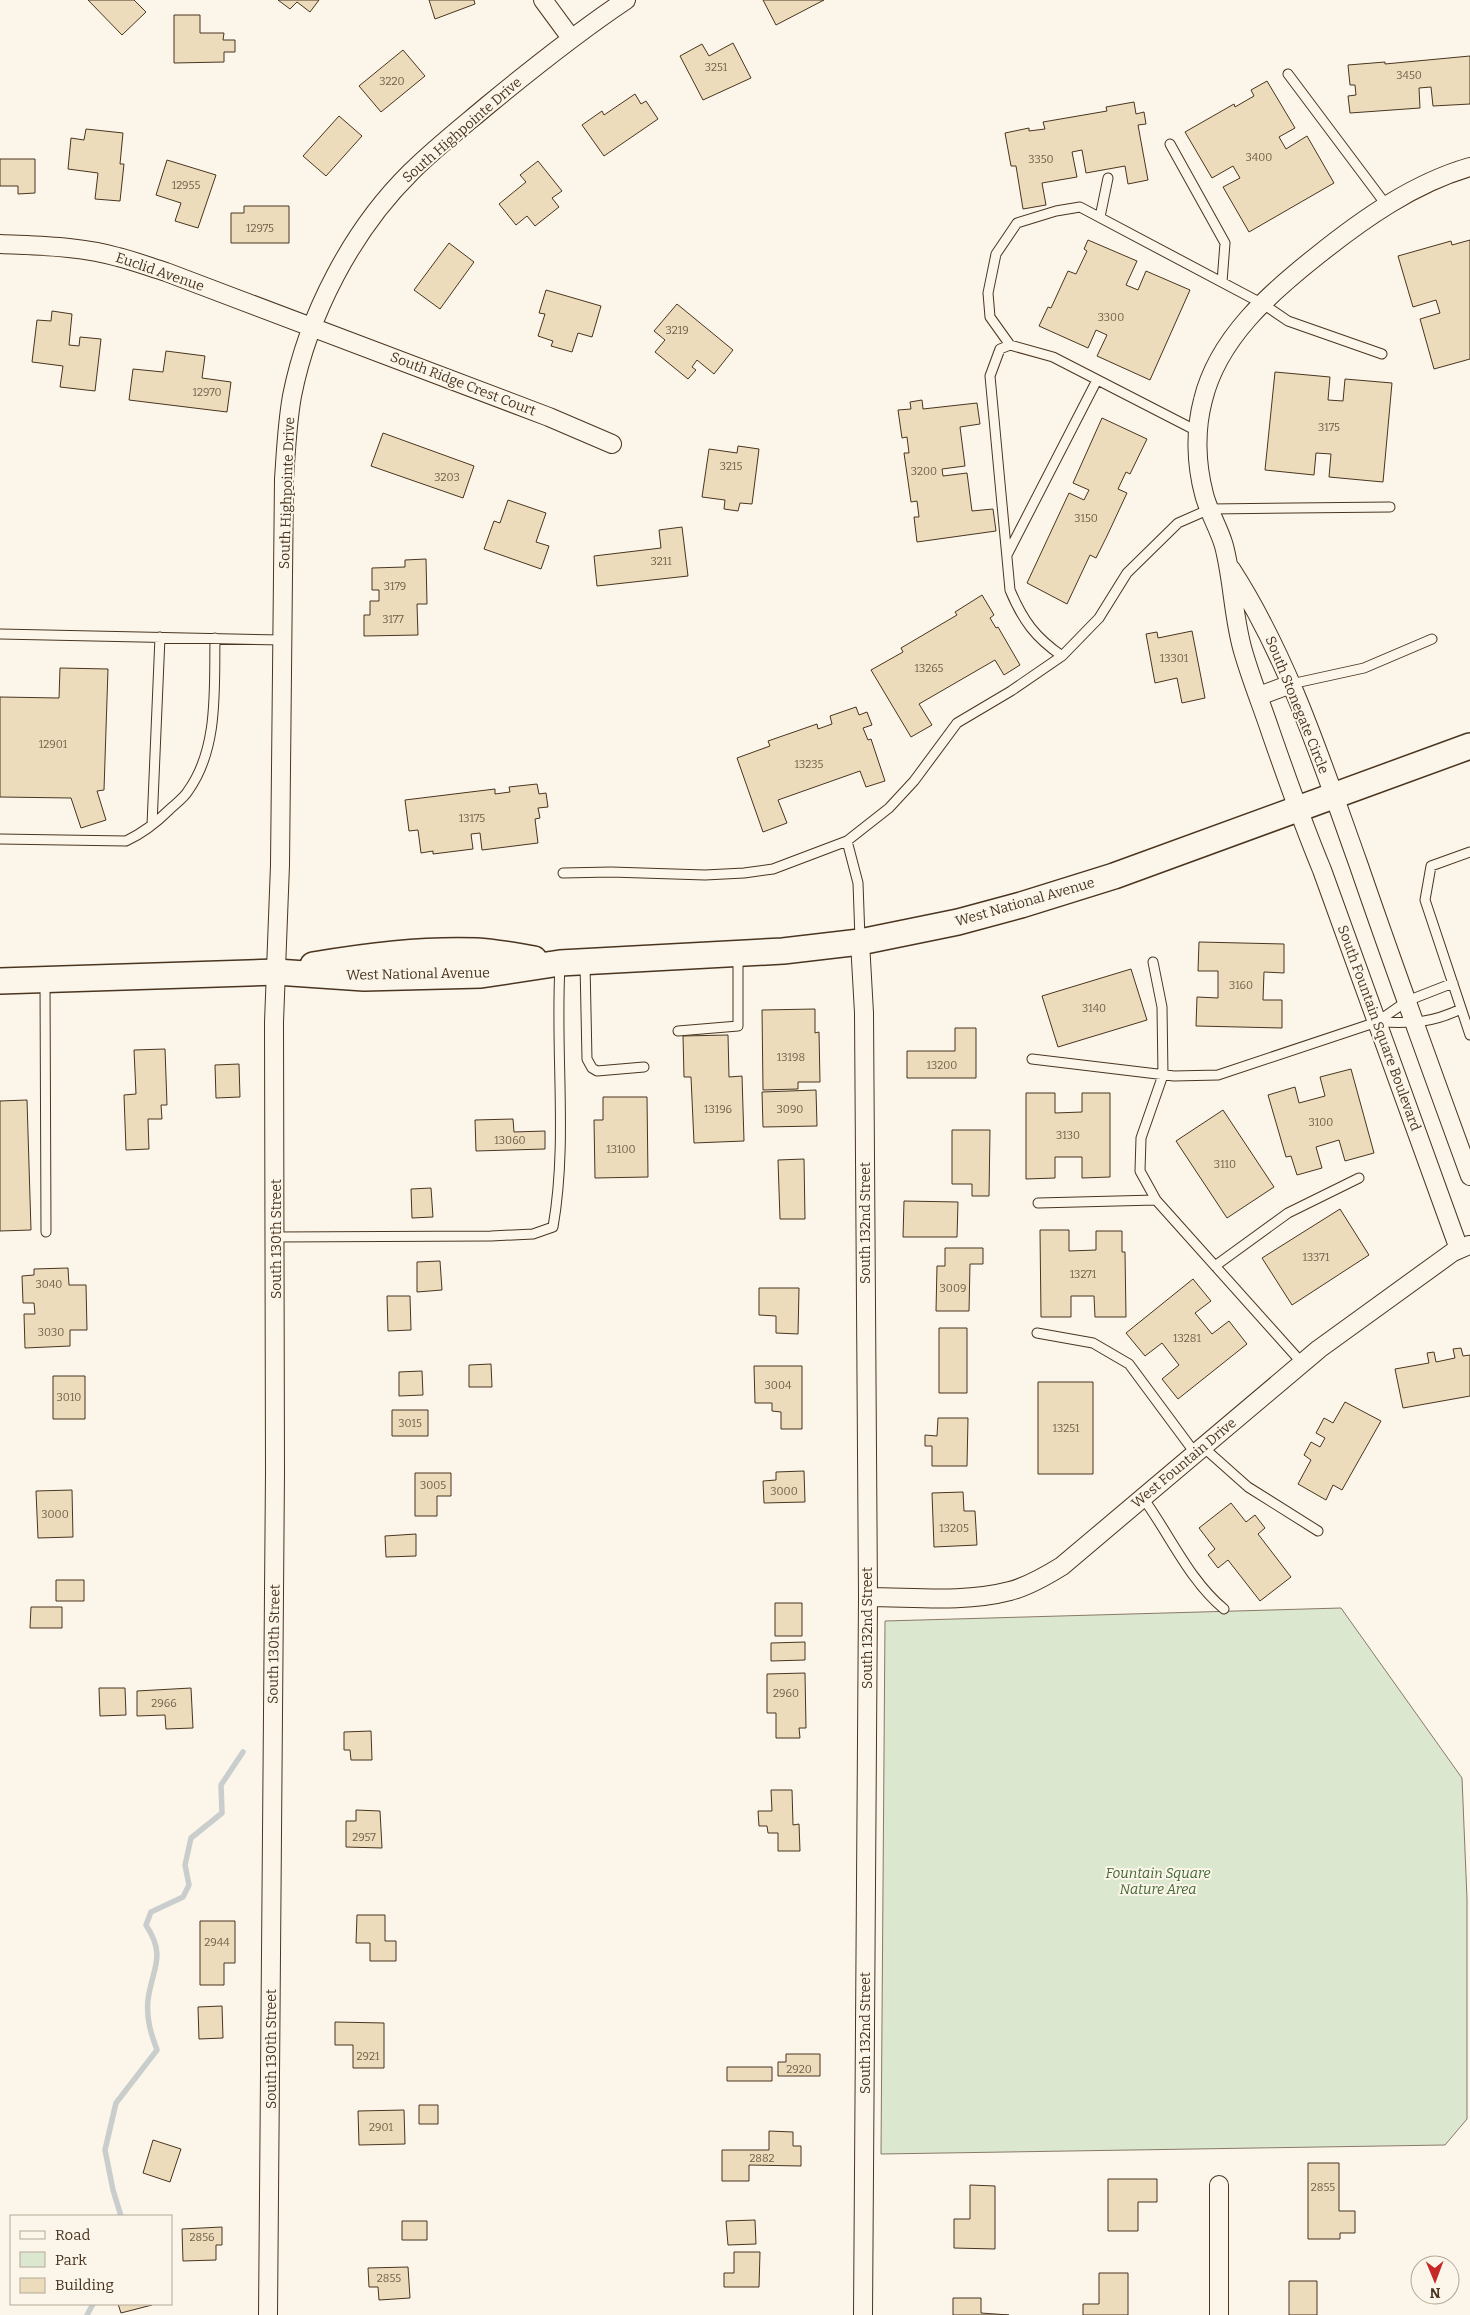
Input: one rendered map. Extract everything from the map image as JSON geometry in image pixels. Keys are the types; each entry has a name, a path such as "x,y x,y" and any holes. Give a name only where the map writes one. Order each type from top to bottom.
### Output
{"main road":[{"name":"West National Avenue","path":"0,981 276,972 366,956 422,952 478,951 560,963 783,951 860,942 958,922 1021,905 1114,876 1470,746"}],"street":[{"path":"543,0 571,38"},
{"name":"South Highpointe Drive","path":"276,972 280,865 284,479 287,427 298,371 337,271 389,195 436,149 571,38 626,0"},
{"name":"South Stonegate Circle","path":"1296,808 1243,651 1235,621 1228,565 1223,544 1204,494 1198,464 1198,431 1203,400 1215,366 1224,350 1244,322 1287,280 1347,231 1387,206 1422,186 1470,168"},
{"name":"Euclid Avenue","path":"0,244 58,246 118,257 166,272 314,328"},
{"name":"South Ridge Crest Court","path":"314,328 549,417 612,444"},
{"name":"South Stonegate Circle","path":"1228,565 1252,601 1274,643 1333,795"},
{"path":"1258,696 1290,684"},
{"path":"1333,795 1470,1176"},
{"name":"South Fountain Square Boulevard","path":"1296,808 1322,870 1377,1022 1464,1247"},
{"name":"South 132nd Street","path":"860,942 864,1013 868,1597 863,2315"},
{"name":"South 130th Street","path":"268,2315 276,1237 274,1079 276,972"},
{"name":"West Fountain Drive","path":"868,1597 976,1597 1011,1590 1040,1579 1062,1566 1302,1363 1464,1247"},
{"path":"1219,2185 1220,2315"}],"lane":[{"path":"1288,74 1387,206"},
{"path":"1170,144 1225,243 1222,282"},
{"path":"1100,218 1108,178"},
{"path":"1010,345 990,317 988,293 996,254 1017,224 1056,210 1080,206 1263,304 1288,321 1382,354"},
{"path":"1062,656 1037,638 1020,613 1010,590 990,376 1000,349 1010,345 1053,357 1198,431"},
{"path":"1007,555 1097,380"},
{"path":"563,873 612,872 705,875 744,873 773,869 846,841 889,808 914,781 957,723 1011,691 1062,656 1099,618 1128,573 1178,522 1210,509 1390,507"},
{"path":"0,634 283,640"},
{"path":"152,825 160,637"},
{"path":"0,839 126,841 141,834 188,792 202,764 210,736 215,638"},
{"path":"1290,684 1364,668 1432,640"},
{"path":"846,841 858,883 860,942"},
{"path":"1470,852 1431,866 1425,900 1470,1035"},
{"path":"678,1031 738,1026 738,954"},
{"path":"585,962 588,1059 592,1068 597,1070 644,1067"},
{"path":"1153,962 1162,1007 1163,1075 1141,1138 1140,1171 1156,1200 1302,1363"},
{"path":"276,1237 508,1235 533,1234 553,1227 559,1177 557,1010 560,963"},
{"path":"45,980 46,1232"},
{"path":"1032,1059 1163,1075 1218,1075 1377,1022 1407,1001 1453,983"},
{"path":"1377,1022 1415,1023 1439,1019 1461,1009"},
{"path":"1215,1266 1288,1213 1359,1178"},
{"path":"1038,1203 1156,1200"},
{"path":"1037,1333 1093,1343 1129,1364 1199,1450 1248,1487 1318,1531"},
{"path":"1143,1498 1196,1580 1210,1598 1224,1609"}],"green space":[{"name":"Fountain Square Nature Area","path":"1341,1608 1462,1778 1467,1899 1467,2119 1445,2145 881,2154 885,1621"}],"building":[{"path":"88,0 134,0 146,12 122,35"},
{"path":"278,0 319,0 310,12 297,2 290,9"},
{"path":"429,0 474,0 475,4 435,19"},
{"path":"763,0 824,0 776,25"},
{"path":"174,15 200,15 200,33 224,33 223,40 235,40 235,52 224,52 224,62 174,63"},
{"path":"733,43 751,78 703,100 680,56 702,44 709,56"},
{"path":"403,50 425,76 381,112 359,86"},
{"path":"1470,56 1470,104 1433,106 1431,87 1419,88 1420,108 1350,113 1348,96 1356,95 1355,85 1350,85 1348,65 1385,62 1385,64"},
{"path":"1267,81 1295,128 1279,137 1286,149 1307,136 1334,183 1249,232 1223,187 1240,178 1233,166 1212,178 1185,132 1234,104 1235,107 1254,96 1251,90"},
{"path":"635,94 641,104 646,101 658,119 604,156 582,125 602,111 604,115"},
{"path":"1134,102 1136,114 1144,112 1146,124 1138,125 1148,180 1128,184 1125,166 1086,173 1082,150 1072,152 1077,177 1042,183 1046,205 1023,209 1016,166 1011,166 1005,133 1029,128 1029,131 1045,129 1043,122 1107,111 1106,107"},
{"path":"339,116 362,136 326,176 303,156"},
{"path":"86,129 123,133 120,164 124,164 120,201 95,199 98,173 68,169 71,138 84,140"},
{"path":"0,159 35,159 35,193 18,194 18,186 0,186"},
{"path":"167,160 216,175 198,228 175,221 181,203 156,195"},
{"path":"538,161 562,191 552,198 559,207 535,226 527,216 516,225 499,204 526,182 520,175"},
{"path":"244,206 289,206 289,243 231,243 231,213 244,213"},
{"path":"1088,240 1137,261 1126,285 1138,290 1146,271 1190,290 1150,380 1097,356 1107,335 1096,330 1088,348 1039,326 1048,307 1051,308 1068,271 1076,274 1087,251 1084,249"},
{"path":"1470,240 1470,359 1434,369 1420,319 1440,313 1436,300 1413,307 1398,256 1451,241 1452,245"},
{"path":"449,243 474,262 440,309 414,290"},
{"path":"546,290 601,306 592,337 578,333 572,352 551,346 553,341 538,336 545,314 539,313"},
{"path":"677,304 733,350 714,374 697,360 692,367 696,370 688,379 655,352 665,340 654,331"},
{"path":"52,311 72,314 69,345 79,346 80,337 101,339 95,391 60,387 63,366 32,362 37,320 51,321"},
{"path":"166,351 205,356 202,378 231,382 227,412 129,400 133,369 163,372"},
{"path":"1275,372 1330,377 1328,400 1343,401 1345,379 1392,383 1383,482 1329,477 1331,454 1316,453 1314,475 1265,470"},
{"path":"922,400 923,409 977,403 980,424 960,427 965,466 942,469 943,476 967,473 972,511 993,509 996,531 917,542 914,517 919,517 917,501 911,502 904,453 909,453 907,437 902,438 898,410 911,409 910,402"},
{"path":"1102,418 1147,439 1130,474 1126,472 1118,489 1127,493 1107,536 1096,558 1090,555 1067,604 1027,583 1069,493 1084,500 1089,490 1073,483"},
{"path":"383,433 474,466 463,498 371,466"},
{"path":"738,446 759,449 752,504 740,503 738,511 724,509 725,500 702,497 709,449 737,453"},
{"path":"508,500 546,513 536,542 549,546 541,569 484,549 494,521 500,523"},
{"path":"682,527 688,576 597,586 594,556 661,548 659,530"},
{"path":"426,559 427,604 417,604 418,635 364,636 364,615 370,615 370,601 379,601 379,590 372,590 372,568 405,567 405,560"},
{"path":"982,595 994,615 990,618 996,628 998,627 1020,665 1004,675 995,660 919,704 932,725 911,737 871,670 903,652 901,648 957,615 955,612"},
{"path":"1192,631 1205,698 1182,703 1177,678 1155,683 1146,634 1157,632 1158,638"},
{"path":"60,668 108,669 104,790 97,791 106,820 81,828 71,798 0,797 0,697 59,698"},
{"path":"856,707 859,715 867,712 872,725 863,728 868,740 871,739 885,781 866,787 860,771 778,800 787,823 763,832 737,758 770,746 768,741 817,724 818,729 832,724 830,716"},
{"path":"537,784 539,794 546,793 548,807 538,808 540,818 535,819 538,843 482,850 480,833 471,834 473,849 433,854 433,851 421,853 418,830 409,831 405,800 495,789 495,794 510,792 509,787"},
{"path":"1199,942 1284,944 1284,973 1264,972 1263,1000 1282,1000 1282,1028 1196,1026 1197,997 1218,998 1218,971 1198,971"},
{"path":"1131,969 1147,1020 1058,1047 1042,996"},
{"path":"815,1009 815,1033 819,1032 820,1082 798,1082 798,1089 763,1090 762,1010"},
{"path":"955,1028 976,1028 976,1078 907,1078 907,1051 955,1051"},
{"path":"728,1035 729,1077 742,1076 744,1141 694,1143 691,1077 684,1077 683,1036"},
{"path":"165,1049 167,1105 161,1105 162,1119 148,1119 149,1149 126,1150 124,1095 136,1094 134,1050"},
{"path":"239,1064 240,1097 216,1098 215,1065"},
{"path":"1351,1069 1374,1153 1345,1161 1339,1140 1316,1147 1322,1168 1297,1175 1291,1156 1286,1157 1268,1095 1295,1087 1299,1103 1325,1096 1320,1077"},
{"path":"816,1090 817,1126 763,1127 762,1092"},
{"path":"1026,1093 1055,1093 1055,1113 1082,1112 1082,1093 1110,1093 1110,1177 1082,1178 1082,1157 1055,1157 1055,1178 1026,1179"},
{"path":"603,1097 647,1097 648,1177 595,1178 594,1120 603,1120"},
{"path":"27,1100 31,1230 0,1231 0,1101"},
{"path":"1223,1110 1274,1187 1227,1218 1176,1141"},
{"path":"513,1119 514,1132 545,1131 545,1149 476,1151 475,1120"},
{"path":"952,1130 990,1130 989,1196 972,1196 972,1184 952,1184"},
{"path":"804,1159 805,1219 780,1219 778,1160"},
{"path":"431,1188 433,1217 412,1218 411,1189"},
{"path":"904,1201 958,1202 957,1237 903,1237"},
{"path":"1340,1209 1369,1255 1292,1305 1262,1258"},
{"path":"1040,1230 1069,1230 1069,1251 1096,1250 1096,1231 1122,1231 1122,1252 1125,1252 1126,1317 1095,1317 1094,1296 1071,1296 1071,1317 1041,1317"},
{"path":"945,1248 983,1248 983,1264 970,1264 969,1311 936,1311 937,1266 945,1266"},
{"path":"440,1261 442,1290 417,1292 417,1262"},
{"path":"68,1268 69,1285 86,1285 87,1330 70,1330 70,1346 25,1348 24,1314 35,1314 34,1303 23,1303 22,1276 34,1275 34,1269"},
{"path":"1193,1279 1211,1301 1195,1313 1212,1334 1229,1321 1247,1344 1178,1399 1162,1379 1179,1365 1162,1343 1145,1356 1126,1333"},
{"path":"759,1288 799,1288 798,1334 776,1333 776,1316 759,1315"},
{"path":"387,1296 410,1296 411,1330 388,1331"},
{"path":"939,1328 967,1328 967,1393 939,1393"},
{"path":"1461,1348 1463,1356 1470,1355 1470,1396 1403,1408 1395,1369 1429,1363 1427,1353 1434,1352 1436,1362 1455,1358 1453,1349"},
{"path":"491,1364 492,1387 469,1387 469,1365"},
{"path":"754,1366 802,1366 802,1429 781,1429 781,1412 772,1411 772,1403 755,1403"},
{"path":"422,1371 423,1395 399,1396 399,1372"},
{"path":"53,1376 85,1376 85,1419 53,1419"},
{"path":"1038,1382 1093,1382 1093,1474 1038,1474"},
{"path":"1345,1402 1381,1421 1342,1490 1333,1485 1326,1500 1298,1484 1311,1460 1304,1455 1311,1442 1320,1447 1325,1438 1316,1433 1324,1418 1333,1423"},
{"path":"392,1410 428,1410 428,1436 392,1436"},
{"path":"938,1418 968,1418 967,1466 932,1466 932,1446 925,1446 925,1435 937,1436"},
{"path":"804,1471 805,1502 764,1503 763,1481 776,1480 776,1472"},
{"path":"415,1473 451,1473 451,1496 437,1496 437,1516 415,1516"},
{"path":"72,1490 73,1537 38,1538 36,1491"},
{"path":"963,1492 964,1511 975,1511 977,1545 934,1547 932,1493"},
{"path":"1231,1503 1246,1522 1255,1515 1265,1528 1258,1534 1291,1577 1260,1601 1228,1560 1218,1568 1208,1555 1215,1549 1199,1528"},
{"path":"416,1534 416,1556 386,1557 385,1536"},
{"path":"56,1580 84,1580 84,1601 56,1601"},
{"path":"775,1603 802,1603 802,1636 775,1636"},
{"path":"31,1607 62,1607 62,1628 30,1628"},
{"path":"805,1642 805,1660 771,1661 771,1643"},
{"path":"805,1673 806,1728 799,1728 800,1738 776,1738 776,1713 767,1713 767,1674"},
{"path":"99,1688 125,1688 126,1715 100,1716"},
{"path":"191,1688 193,1728 166,1729 165,1715 137,1716 137,1691"},
{"path":"371,1731 372,1760 351,1760 350,1750 344,1750 344,1732"},
{"path":"771,1790 792,1790 793,1825 799,1824 800,1851 778,1851 778,1833 768,1833 767,1826 759,1826 758,1811 772,1811"},
{"path":"356,1810 380,1811 382,1848 346,1847 346,1821 356,1821"},
{"path":"357,1915 385,1915 385,1941 396,1941 396,1961 370,1961 370,1943 356,1943"},
{"path":"200,1921 235,1921 235,1963 224,1963 224,1985 200,1985"},
{"path":"222,2006 223,2038 199,2039 198,2007"},
{"path":"335,2022 384,2023 384,2068 353,2068 353,2045 335,2045"},
{"path":"786,2054 820,2054 820,2076 778,2076 778,2062 786,2062"},
{"path":"727,2067 772,2067 772,2081 727,2081"},
{"path":"419,2105 438,2105 438,2124 419,2124"},
{"path":"404,2110 405,2144 359,2145 358,2111"},
{"path":"769,2131 793,2132 793,2146 801,2146 801,2166 749,2165 749,2181 722,2181 722,2150 769,2150"},
{"path":"153,2140 181,2149 170,2182 143,2173"},
{"path":"1308,2163 1339,2163 1339,2211 1355,2211 1355,2233 1340,2233 1340,2239 1308,2239"},
{"path":"1108,2179 1157,2179 1157,2202 1138,2202 1138,2231 1108,2231"},
{"path":"970,2185 995,2186 995,2249 954,2248 954,2219 970,2219"},
{"path":"755,2220 756,2244 728,2245 726,2221"},
{"path":"402,2221 427,2221 427,2240 402,2240"},
{"path":"222,2227 222,2245 216,2245 216,2260 183,2261 182,2229"},
{"path":"734,2252 760,2252 759,2287 724,2287 724,2273 734,2273"},
{"path":"408,2267 410,2298 379,2300 378,2287 369,2287 368,2268"},
{"path":"1099,2273 1128,2273 1128,2315 1083,2315 1083,2304 1099,2304"},
{"path":"1289,2281 1317,2281 1317,2315 1289,2315"},
{"path":"953,2298 981,2298 981,2313 1009,2315 953,2315"},
{"path":"118,2305 152,2305 121,2313"}],"waterway":[{"path":"121,2215 113,2190 105,2150 116,2103 157,2050 148,2013 148,2000 157,1954 156,1946 146,1925 151,1912 183,1897 189,1885 185,1865 191,1838 222,1813 221,1785 243,1752"},
{"path":"87,2315 92,2305"}]}
